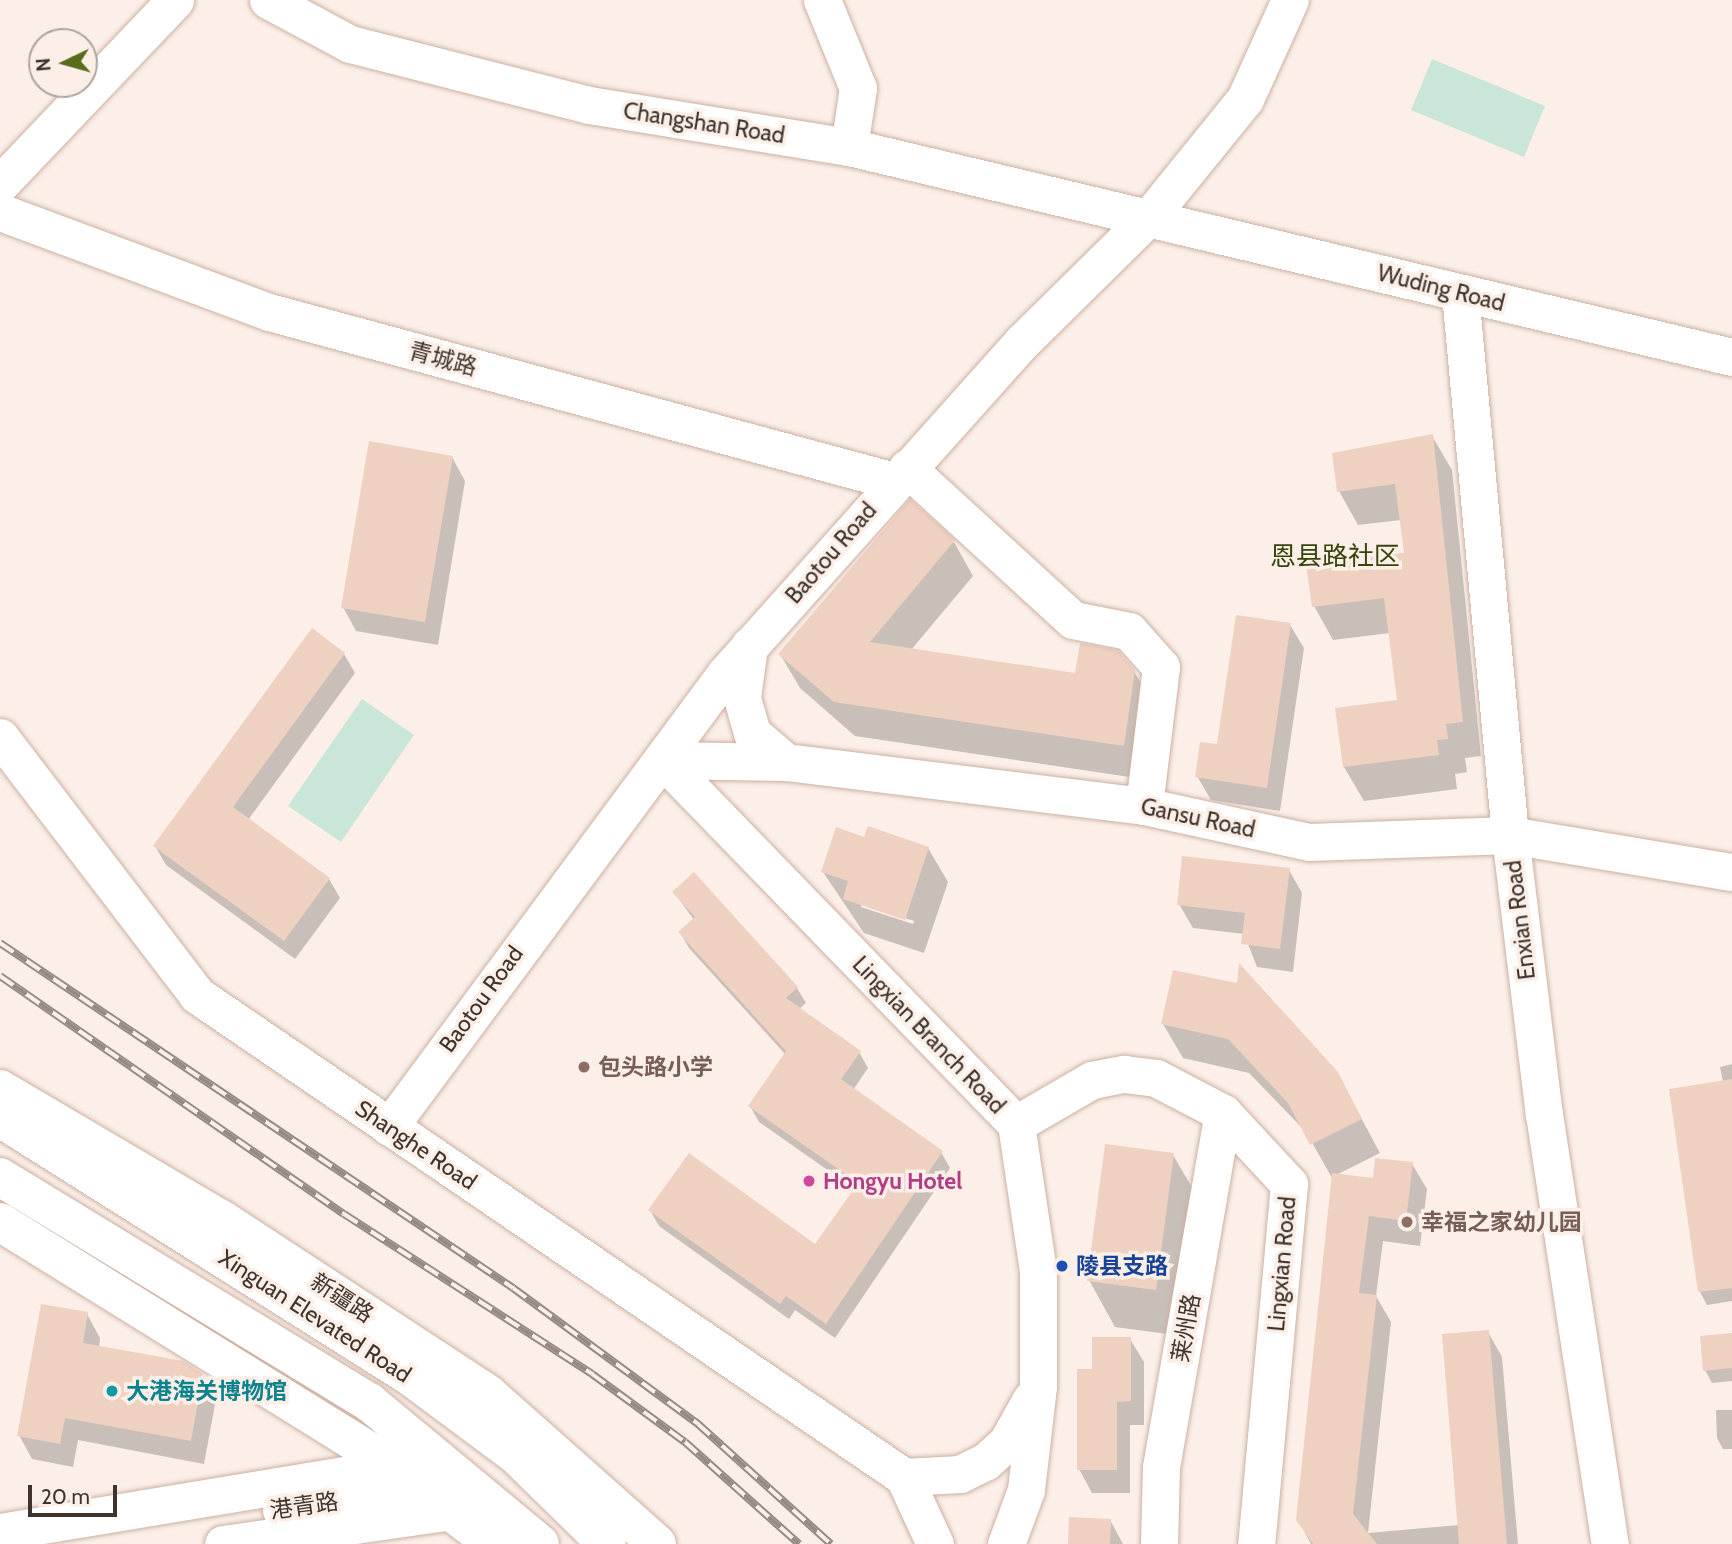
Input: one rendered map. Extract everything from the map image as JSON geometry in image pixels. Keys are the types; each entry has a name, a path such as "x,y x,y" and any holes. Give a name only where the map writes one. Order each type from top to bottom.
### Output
{"main road":[{"name":"新疆路","path":"0,1090 221,1219 488,1394 657,1544"},
{"name":"Xinguan Elevated Road","path":"0,1118 407,1374 516,1455 607,1544"},
{"name":"Xinguan Elevated Road","path":"0,1177 369,1402 540,1544"},
{"path":"0,1222 397,1471 494,1544"}],"street":[{"path":"0,184 175,0"},
{"name":"Changshan Road","path":"268,0 350,44 576,101 849,147 1151,215"},
{"path":"822,0 858,88 849,147"},
{"name":"Baotou Road","path":"389,1127 749,646 900,474 1151,215 1245,99 1290,0"},
{"name":"青城路","path":"0,212 268,312 900,474"},
{"name":"Wuding Road","path":"1151,215 1460,293 1732,357"},
{"name":"Enxian Road","path":"1460,293 1510,835 1544,1114 1610,1544"},
{"path":"900,474 1073,620 1129,631 1161,667 1144,806"},
{"path":"749,646 742,698 752,733 786,762"},
{"name":"Shanghe Road","path":"0,737 197,995 904,1477"},
{"name":"Gansu Road","path":"663,760 786,762 1144,806 1309,842 1510,835 1732,872"},
{"name":"Lingxian Branch Road","path":"663,760 1016,1124 1038,1271 1038,1386 1026,1490 1006,1544"},
{"name":"Lingxian Road","path":"1016,1124 1060,1095 1124,1074 1178,1085 1223,1113 1289,1184 1256,1544"},
{"name":"莱州路","path":"1159,1544 1161,1467 1223,1113"},
{"path":"935,1544 904,1477 960,1474 985,1462 1007,1442 1038,1386"},
{"path":"0,1532 397,1471"},
{"name":"港青路","path":"30,1544 386,1495 397,1471"},
{"path":"223,1544 451,1511"}],"green space":[{"path":"1432,59 1545,106 1524,157 1411,110"},
{"path":"362,699 414,735 341,842 288,806"}],"building":[{"path":"1433,434 1463,722 1446,724 1448,739 1437,740 1439,755 1343,767 1335,708 1397,700 1384,598 1312,607 1306,565 1404,553 1395,484 1337,492 1332,453"},
{"path":"369,441 453,456 425,622 341,608"},
{"path":"910,499 955,540 870,642 1075,673 1080,643 1118,650 1135,670 1124,746 834,702 778,654"},
{"path":"1236,615 1291,623 1267,788 1195,777 1200,742 1217,744"},
{"path":"312,628 345,653 233,807 330,878 284,941 153,846"},
{"path":"868,826 929,847 905,920 843,899 848,881 821,872 836,827 864,837"},
{"path":"1182,856 1290,868 1280,949 1241,944 1245,913 1177,905"},
{"path":"694,872 798,987 786,998 861,1051 841,1079 943,1151 826,1324 786,1296 780,1304 648,1210 689,1153 815,1244 858,1183 748,1106 786,1051 678,932 695,917 672,892"},
{"path":"1239,963 1338,1072 1362,1119 1310,1145 1288,1103 1228,1039 1161,1024 1173,970 1237,983"},
{"path":"1732,1079 1732,1288 1698,1292 1669,1089"},
{"path":"1105,1144 1174,1153 1156,1290 1087,1281"},
{"path":"1375,1158 1413,1162 1406,1221 1369,1216 1359,1293 1377,1295 1353,1514 1377,1544 1313,1544 1296,1520 1332,1173 1373,1178"},
{"name":"大港海关博物馆","path":"41,1304 88,1312 83,1343 183,1361 203,1374 191,1441 65,1418 60,1444 17,1436"},
{"path":"1489,1330 1507,1544 1459,1544 1442,1334"},
{"path":"1732,1333 1732,1368 1703,1371 1700,1336"},
{"path":"1092,1337 1131,1337 1131,1401 1117,1402 1117,1470 1077,1470 1077,1369 1092,1369"},
{"path":"1069,1517 1111,1519 1110,1544 1068,1544"}],"railway":[{"path":"0,943 513,1288 698,1424 831,1544"},
{"path":"0,976 344,1214 592,1374 685,1442 799,1544"}],"place":[{"name":"包头路小学","path":"584,1067"},
{"name":"Hongyu Hotel","path":"809,1181"},
{"name":"幸福之家幼儿园","path":"1407,1222"},
{"name":"陵县支路","path":"1062,1266"},
{"name":"大港海关博物馆","path":"112,1391"}],"district":[{"name":"恩县路社区","path":"1335,557"}]}
